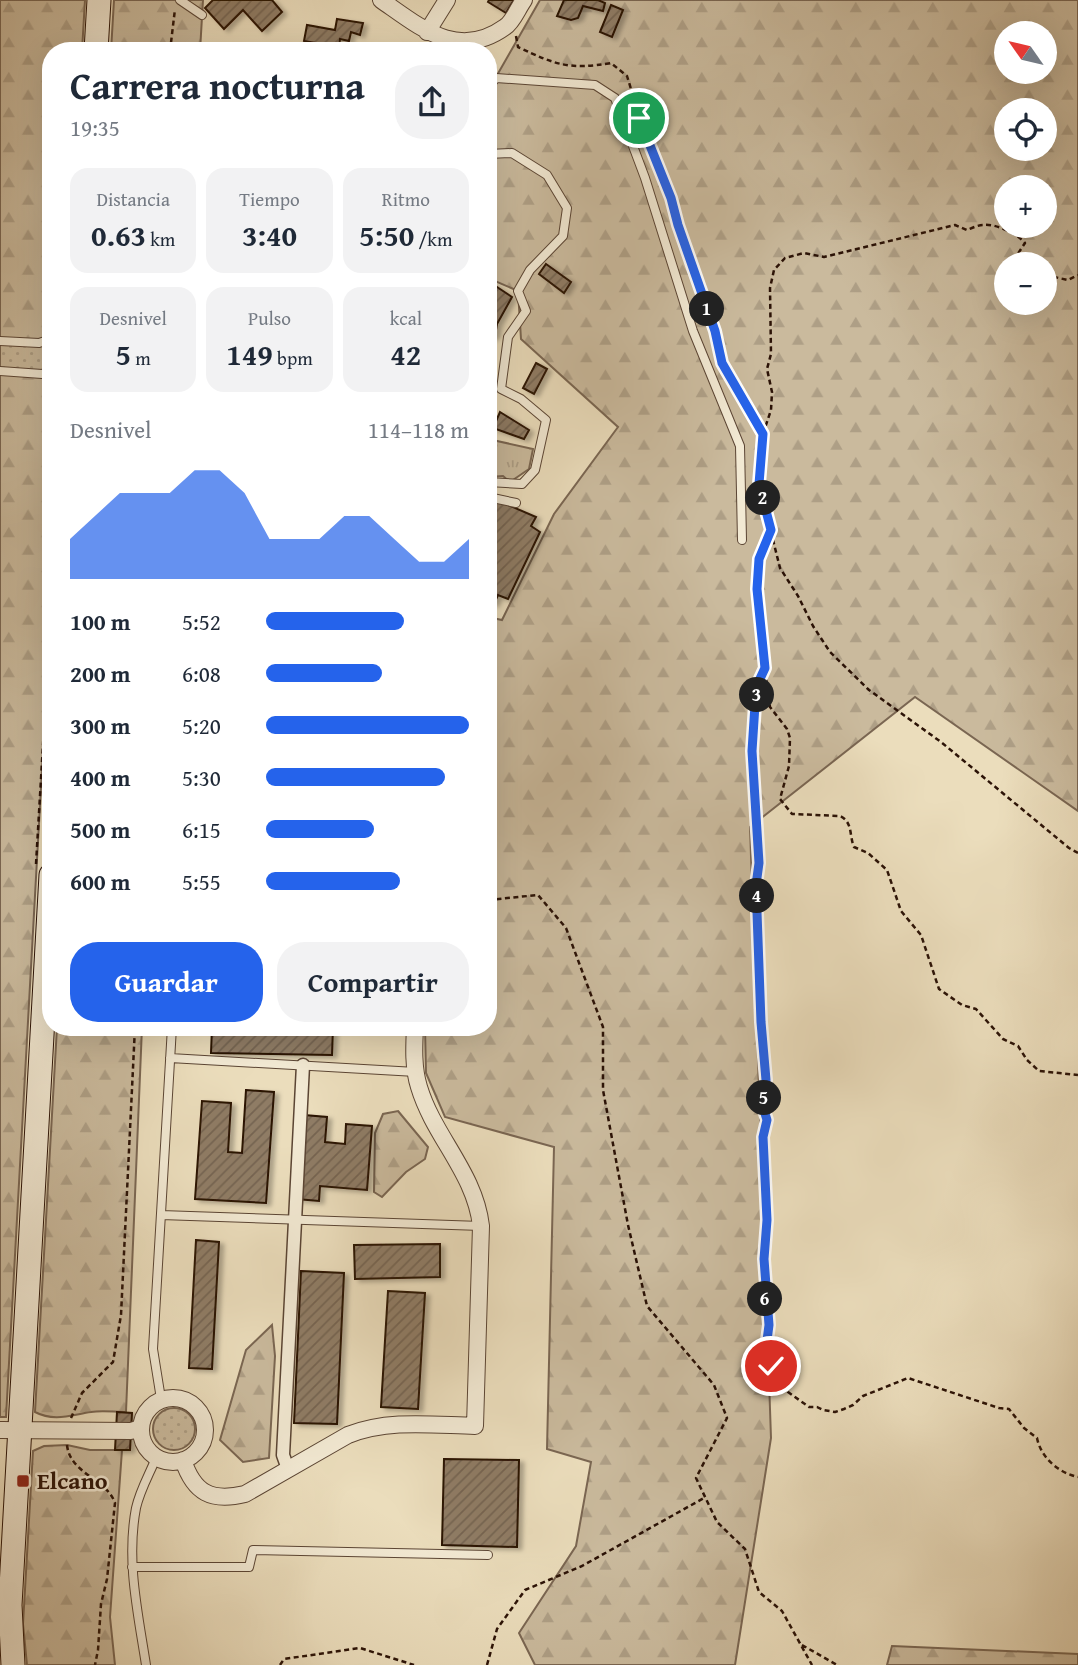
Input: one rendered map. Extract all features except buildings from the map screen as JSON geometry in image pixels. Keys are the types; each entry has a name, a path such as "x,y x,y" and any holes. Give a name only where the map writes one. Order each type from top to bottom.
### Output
{"main road":[{"path":"97,42 99,0"},
{"path":"13,1665 10,1605 10,1430 42,997"}],"street":[{"path":"382,0 426,32 448,41 477,41 507,27 524,0"},
{"path":"426,32 447,0"},
{"path":"183,1460 192,1482 201,1491 221,1497 245,1494 364,1429 398,1425 475,1426 481,1226 479,1206 469,1181 426,1104 416,1072 415,1036"},
{"path":"288,1469 283,1455 303,1065"},
{"path":"172,1397 193,1404 201,1413 205,1424 201,1446 193,1455 174,1462 156,1458 146,1449 137,1432 146,1411 161,1399 172,1397"},
{"path":"10,1430 137,1432"}],"lane":[{"path":"178,0 202,15"},
{"path":"497,79 595,85 615,98 645,178 693,331 740,446 742,540"},
{"path":"497,154 512,153 547,175 566,208 563,236 530,270 518,291 526,311 508,337 501,389 521,400 545,420 535,470 522,484 497,483"},
{"path":"0,341 42,344"},
{"path":"0,372 42,373"},
{"path":"497,500 516,503"},
{"path":"161,1399 153,1349 171,1036"},
{"path":"170,1058 416,1072"},
{"path":"161,1215 481,1226"},
{"path":"146,1665 132,1567 132,1539 136,1507 156,1458"},
{"path":"132,1567 250,1567 253,1550 488,1555"}],"path":[{"path":"171,42 178,0"},
{"path":"520,28 516,35 518,47 550,62 570,67 611,63 627,76 639,118 671,198 715,331 722,363 763,434"},
{"path":"1019,252 1025,243 992,225 981,225 967,230 955,225 824,257 804,253 785,258 774,270 770,288 771,354 767,369 772,392 772,410 763,434 759,484 780,568 830,652 869,690 941,742 1069,848 1078,852"},
{"path":"1057,278 1068,280 1078,275"},
{"path":"771,530 759,559 757,589 770,707 788,729 790,738 789,766 780,799 784,807 792,814 840,816 847,819 854,847 868,853 887,870 901,911 921,935 939,989 962,1005 975,1009 1003,1039 1018,1046 1027,1060 1039,1071 1078,1075"},
{"path":"765,668 757,693 752,751 759,863 756,885 761,1022 766,1080 763,1107 767,1120 763,1137 767,1220 764,1259 769,1325 765,1356 788,1392 809,1407 822,1410 835,1412 844,1409 863,1396 908,1378 1009,1409 1024,1428 1037,1438 1039,1447 1052,1465 1078,1477"},
{"path":"497,899 538,895 566,928 603,1027 603,1090 628,1225 647,1306 714,1385 727,1418 696,1478 717,1522 745,1549 760,1592 782,1611 812,1665"},
{"path":"71,1417 82,1393 108,1368 115,1354 121,1315 135,1036"},
{"path":"67,1445 68,1455 73,1463 112,1495 115,1503 107,1579 101,1604 99,1650 95,1665"},
{"path":"487,1665 496,1629 525,1590 582,1566 706,1497"},
{"path":"800,1643 836,1665"},
{"path":"279,1665 284,1659 360,1648 414,1665"}],"green space":[{"path":"0,0 85,0 83,42 42,42 42,339 0,341"},
{"path":"114,0 203,0 201,42 112,42"},
{"path":"540,0 1078,0 1078,811 915,697 750,827 771,1438 735,1665 535,1665 519,1633 576,1546 591,1462 547,1449 554,1147 445,1117 426,1073 425,1036 497,1036 497,619 502,620 554,514 618,427 521,339 518,291 497,282 497,75"},
{"path":"0,341 42,344 42,372 0,371"},
{"path":"0,371 42,374 42,770 6,1417 0,1417"},
{"path":"497,441 533,449 529,469 510,482 503,476 497,476"},
{"path":"56,1036 142,1036 126,1412 95,1411 49,1417 35,1412"},
{"path":"398,1111 428,1147 425,1159 406,1172 382,1197 374,1192 375,1133 383,1114"},
{"path":"272,1325 275,1356 269,1458 243,1462 220,1440 246,1350"},
{"path":"174,1408 189,1414 195,1429 189,1444 174,1450 159,1444 153,1429 159,1414"},
{"path":"67,1445 90,1450 122,1450 110,1617 115,1665 27,1665 23,1624 33,1451 44,1446"},
{"path":"892,1646 1078,1654 1078,1665 887,1665"}],"place":[{"name":"Elcano","path":"23,1481"}],"route":[{"path":"639,118 671,198 715,331 722,363 763,434 759,484 771,530 759,559 757,589 765,668 759,681 755,705 752,751 759,863 759,879 756,885 761,1022 766,1080 763,1107 767,1120 763,1137 767,1220 764,1259 769,1325 765,1356 771,1366"}]}
